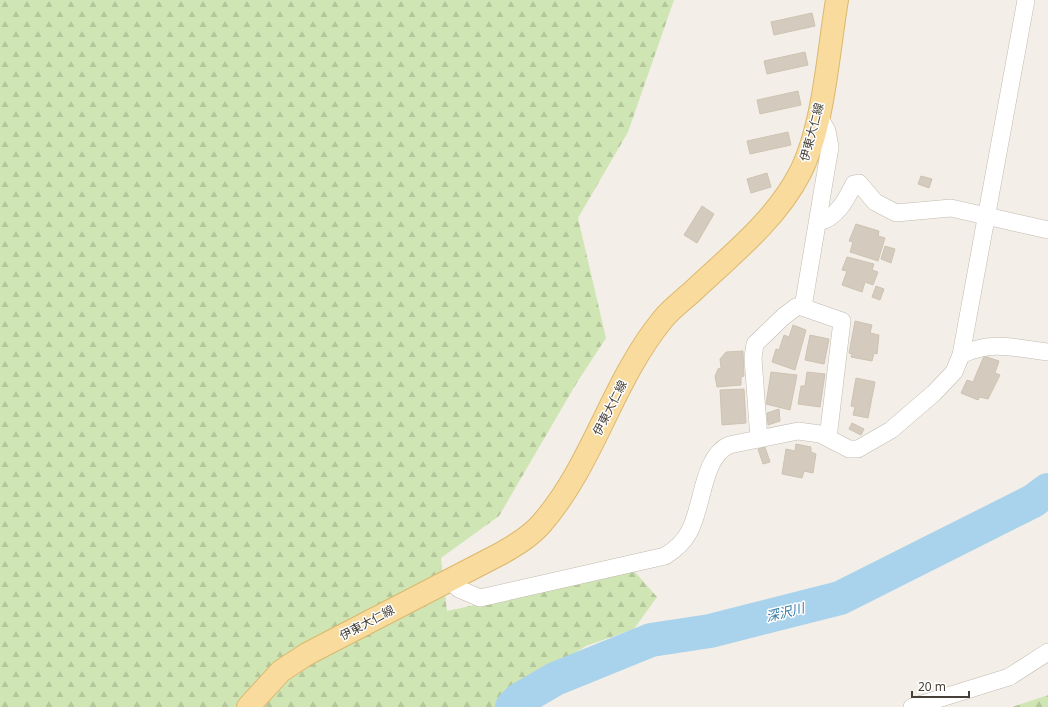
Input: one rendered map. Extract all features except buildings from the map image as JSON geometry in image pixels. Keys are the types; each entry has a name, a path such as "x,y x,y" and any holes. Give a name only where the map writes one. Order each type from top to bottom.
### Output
{"main road":[{"name":"伊東大仁線","path":"248,707 281,671 307,654 522,541 541,525 559,501 580,466 630,369 649,337 664,318 762,225 786,197 800,173 811,146 818,115 837,0"}],"street":[{"path":"449,580 459,589 480,598 665,556 681,544 688,534 693,524 712,463 717,453 730,444 759,440 798,431 820,434 849,449 858,449 891,430 949,379 958,365 1026,0"},
{"path":"803,308 830,147 827,131 818,115"},
{"path":"818,222 828,219 836,212 845,201 854,184 858,183 875,202 896,212 951,208 1048,230"},
{"path":"759,440 753,358 755,344 796,307 842,321 828,438"},
{"path":"960,355 975,348 987,346 1048,352"},
{"path":"912,707 1009,677 1048,652"}],"green space":[{"path":"0,0 674,0 628,132 578,218 606,338 576,384 499,516 441,558 447,611 634,571 657,597 634,629 586,646 507,696 495,707 0,707"},
{"path":"1048,695 1048,707 1012,707"}],"waterway":[{"name":"深沢川","path":"512,707 519,700 555,679 651,640 710,631 840,598 1033,501 1048,490"}]}
